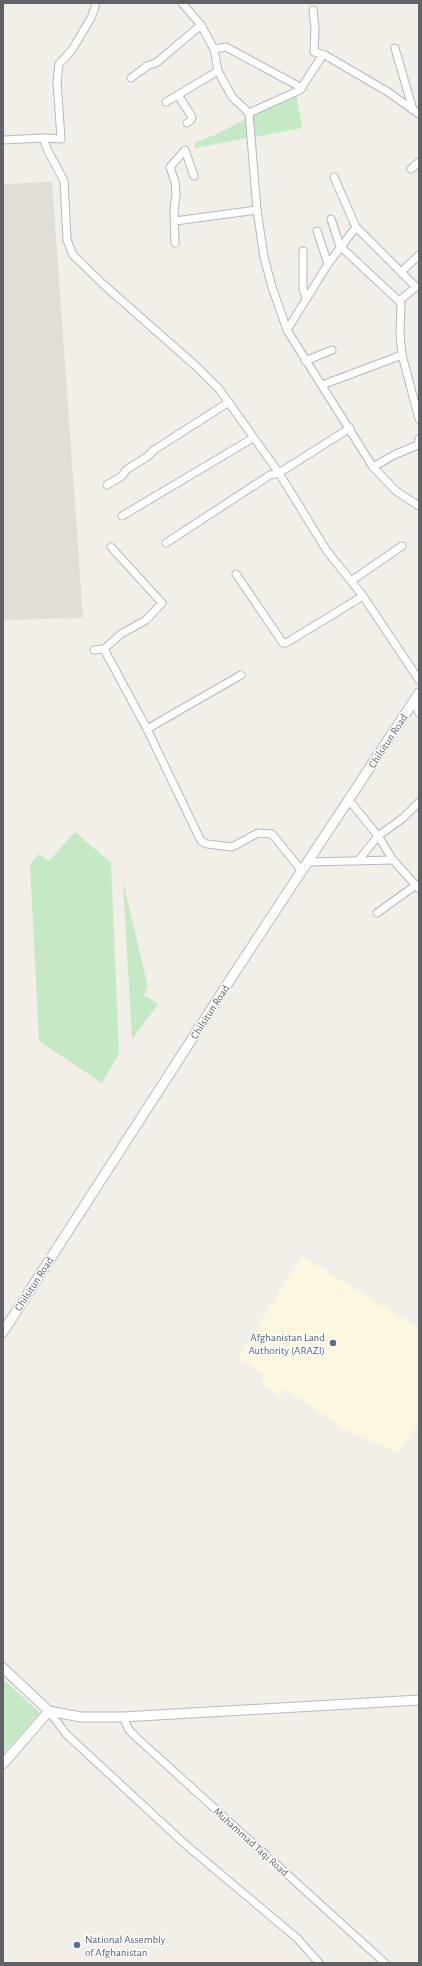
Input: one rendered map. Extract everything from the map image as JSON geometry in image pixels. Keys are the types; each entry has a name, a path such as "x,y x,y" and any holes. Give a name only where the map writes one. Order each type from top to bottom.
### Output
{"main road":[{"name":"Chilsitun Road","path":"3,1332 241,963 419,693"},
{"path":"3,1668 49,1711 81,1717 123,1717 419,1700"},
{"path":"3,1764 49,1711"}],"street":[{"path":"3,140 43,138 60,140 57,82 59,64 72,50 92,16 96,3"},
{"path":"182,3 201,25 214,50 218,71 232,97 249,113 257,210 264,257 272,287 287,330 305,361 350,428 373,467 396,490 419,506"},
{"path":"313,10 315,28 314,51 322,56 325,55 388,92 416,112"},
{"path":"131,78 147,66 156,63 201,25"},
{"path":"214,50 225,47 302,88"},
{"path":"395,48 416,112"},
{"path":"249,113 302,88 322,56"},
{"path":"166,102 218,71"},
{"path":"178,95 192,116 191,120 187,123"},
{"path":"43,138 48,151 64,181 67,240 74,255 104,285 197,367 229,402 278,474 327,551 363,596 419,680"},
{"path":"175,243 175,182 170,167 185,150 194,176"},
{"path":"412,169 419,162"},
{"path":"334,177 356,227 416,287 399,300"},
{"path":"175,221 257,210"},
{"path":"330,219 340,246 399,300 402,355 419,419"},
{"path":"287,330 340,246 356,227"},
{"path":"317,231 328,264"},
{"path":"303,251 303,289 306,298"},
{"path":"401,272 419,255"},
{"path":"305,361 332,350"},
{"path":"322,385 402,355"},
{"path":"107,486 154,450 229,402"},
{"path":"166,543 270,475 278,474 350,428"},
{"path":"122,516 253,438"},
{"path":"373,467 396,454 418,445 419,439"},
{"path":"351,581 402,546"},
{"path":"94,650 104,648 121,634 146,620 162,603 111,547"},
{"path":"236,574 283,643 286,643 363,596"},
{"path":"104,648 147,729 201,841 208,844 232,847 258,832 272,834 302,871"},
{"path":"147,729 241,675"},
{"path":"413,702 419,713"},
{"path":"349,800 378,836 393,860 417,887 377,913"},
{"path":"358,861 378,836 403,818 419,802"},
{"path":"308,862 393,860"},
{"path":"49,1711 66,1734 186,1845 298,1939 319,1963"},
{"name":"Muhammad Taqi Road","path":"123,1717 129,1730 137,1738 384,1963"}],"shaded area":[{"path":"52,182 83,618 3,620 3,184"},
{"name":"Afghanistan Land Authority (ARAZI)","path":"302,1256 419,1328 419,1422 398,1453 342,1428 285,1389 280,1396 261,1383 266,1376 238,1357"}],"green space":[{"path":"296,93 302,128 195,148 195,143 218,134"},
{"path":"75,832 111,863 119,1053 102,1083 39,1041 30,865 39,854 49,861"},
{"path":"123,882 148,987 144,995 158,1004 132,1039"},
{"path":"3,1679 40,1713 3,1754"}],"place":[{"name":"Afghanistan Land Authority (ARAZI)","path":"333,1343"},
{"name":"National Assembly of Afghanistan","path":"77,1945"}]}
